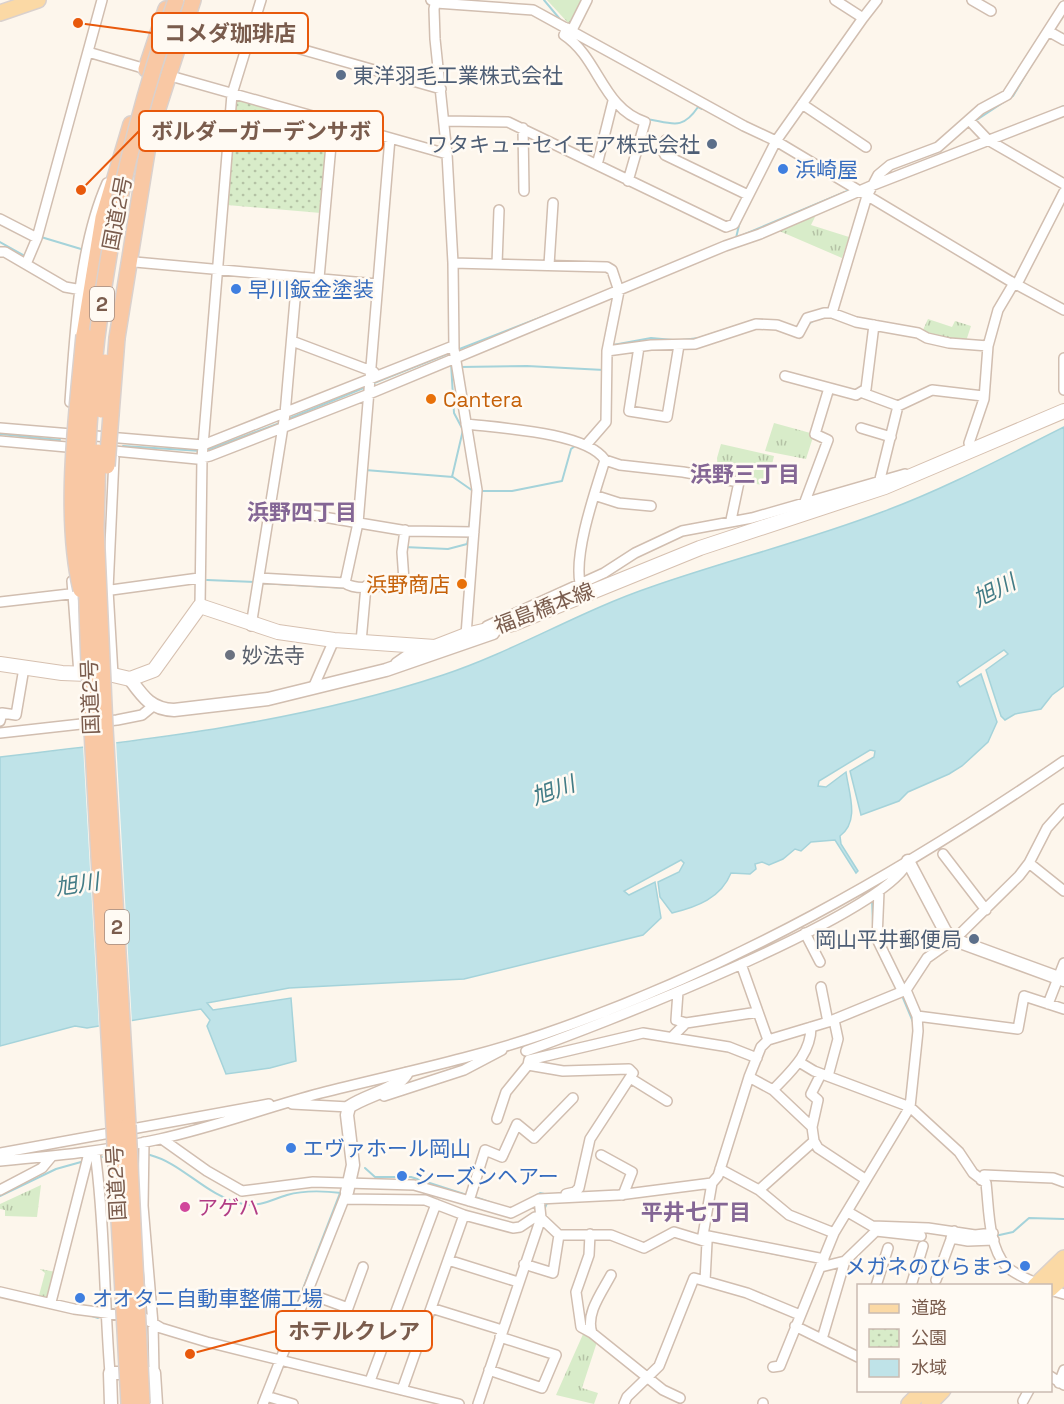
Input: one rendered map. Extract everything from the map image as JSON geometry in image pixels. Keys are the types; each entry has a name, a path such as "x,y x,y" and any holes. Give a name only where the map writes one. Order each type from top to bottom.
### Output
{"highway":[{"path":"154,42 154,20 162,0"},
{"path":"87,616 76,568 73,520 78,404 84,335 97,247 146,69 169,0"},
{"path":"139,97 153,71 178,0"},
{"name":"国道2号","path":"129,1404 87,616 89,427 107,267 131,146 178,0"},
{"name":"国道2号","path":"142,1404 103,589 96,528 99,427 117,268 143,141 167,58 187,0"},
{"path":"103,589 106,483 117,338 143,170 167,75 193,0"}],"main road":[{"path":"0,3 10,0"},
{"path":"0,13 38,0"},
{"name":"福島橋本線","path":"200,606 251,626 334,640 435,647 471,634 513,624 700,548 832,506 920,474 1064,411"},
{"path":"0,664 79,674 113,675 130,679 154,670 200,606"},
{"path":"1045,1284 1064,1258"},
{"path":"1049,1284 1064,1276"},
{"path":"909,1404 934,1396"}],"street":[{"path":"26,264 36,238 102,0"},
{"path":"200,606 202,451 232,94 261,0"},
{"path":"566,29 587,0"},
{"path":"835,0 863,18"},
{"path":"444,121 495,120 523,128 627,181 726,227 734,224 776,141 877,0"},
{"path":"972,0 991,11"},
{"path":"920,474 901,474 880,479 804,504 682,531 580,584 471,634 471,532 477,491 454,357 453,263 447,154 435,39 435,1 533,10 776,141 1015,284 1064,310"},
{"path":"874,181 890,165 938,147 1007,95 1050,32 1064,6"},
{"path":"566,29 613,101 627,113 645,122 627,181"},
{"path":"1050,32 1064,40"},
{"path":"251,35 441,89"},
{"path":"88,52 146,69"},
{"path":"167,75 447,154"},
{"path":"597,165 613,101"},
{"path":"802,104 866,147"},
{"path":"0,441 114,451 202,451 284,420 369,383 454,357 858,191 874,181 1064,111"},
{"path":"971,122 987,138 1064,184"},
{"path":"319,278 333,123"},
{"path":"523,128 524,191"},
{"path":"345,583 358,523 376,284 390,138"},
{"path":"666,140 663,151 665,155 748,195"},
{"path":"79,674 74,593 68,545 69,433 82,290 96,212 126,141"},
{"path":"113,675 103,589 123,342 144,205 143,170"},
{"path":"830,313 858,191"},
{"path":"972,451 969,442 982,407 988,346 998,310 1015,284 1064,192"},
{"path":"549,266 553,203"},
{"path":"497,264 499,210"},
{"path":"0,219 36,238"},
{"path":"0,252 5,252 65,287 82,290"},
{"path":"135,262 376,284"},
{"path":"453,263 607,267 612,270 618,288 606,370 606,422 588,446"},
{"path":"251,626 284,420 297,277"},
{"path":"610,350 639,346 695,344 756,324 777,326 799,333 801,327 814,315 830,313 874,327 949,343 988,346"},
{"path":"863,393 866,389 874,327"},
{"path":"291,341 369,383"},
{"path":"639,346 628,411 667,417 679,345"},
{"path":"284,420 369,383 382,375 454,357"},
{"path":"1064,358 1064,390"},
{"path":"785,376 856,395 863,393 898,406 932,390 983,396"},
{"path":"804,504 828,440 815,434 829,388"},
{"path":"880,479 898,406"},
{"path":"466,424 542,434 588,446 605,460 620,465 683,472 739,482 731,520"},
{"path":"0,428 116,437 202,451"},
{"path":"861,428 891,436"},
{"path":"580,584 578,575 581,552 594,495 605,460"},
{"path":"594,495 619,503 651,506"},
{"path":"270,508 405,530 471,532"},
{"path":"259,581 345,583 366,588 404,581 405,530"},
{"path":"0,602 199,578"},
{"path":"360,642 366,588"},
{"path":"130,679 153,706 174,710 268,699 386,670 466,644 513,624"},
{"path":"313,688 334,640"},
{"path":"386,670 406,656 435,647"},
{"path":"0,721 2,713 16,715 24,668"},
{"path":"0,733 117,720 142,715 153,706"},
{"path":"0,1161 92,1153 162,1139 282,1104 406,1074 545,1033 672,984 816,915 908,861 1064,761"},
{"path":"705,1281 705,1238 712,1183 720,1169 749,1077 768,1040 831,1021 904,990 927,958 986,909 1029,863 1047,828 1064,809"},
{"path":"943,854 986,909"},
{"path":"526,1050 678,992 805,933 879,891 900,875 908,861"},
{"path":"908,861 945,931 952,939 1061,979"},
{"path":"1029,863 1063,887"},
{"path":"773,1367 780,1366 834,1233 910,1107 916,1065 917,1017 877,939 879,891"},
{"path":"805,933 820,962"},
{"path":"742,963 758,947 757,944"},
{"path":"742,963 768,1040"},
{"path":"1048,1004 1061,979 1064,963"},
{"path":"821,987 838,1039 824,1075 811,1094 818,1100 812,1127 814,1141 818,1148 865,1179"},
{"path":"678,992 676,1020 686,1023 758,1012"},
{"path":"917,1017 1018,1029 1024,996 1064,1009"},
{"path":"673,1036 686,1023"},
{"path":"773,1090 799,1062 809,1047 811,1027"},
{"path":"526,1050 545,1033"},
{"path":"497,1119 507,1092 528,1063 643,1033 673,1036 729,1047 757,1058"},
{"path":"0,1153 232,1109 282,1104 353,1105 464,1070 490,1058 509,1045"},
{"path":"526,1050 528,1063"},
{"path":"799,1062 824,1075 910,1107 959,1152 973,1173 986,1183 993,1236 1007,1267 1038,1284"},
{"path":"528,1063 563,1071 629,1069 633,1072 590,1139 579,1188 575,1192 556,1198"},
{"path":"294,1404 265,1400 346,1193 353,1165 347,1115 353,1105 396,1084 406,1074"},
{"path":"749,1077 773,1090 812,1127"},
{"path":"630,1078 667,1101"},
{"path":"469,1201 485,1150 502,1157 517,1124 534,1138 573,1098"},
{"path":"162,1139 207,1171 242,1191 313,1182 346,1193 416,1199 513,1228 535,1217 541,1218 559,1235 611,1235 644,1248 674,1232 822,1263 845,1261"},
{"path":"759,1190 814,1141"},
{"path":"144,1143 144,1217 153,1324 156,1404"},
{"path":"51,1302 92,1153"},
{"path":"92,1153 101,1196 111,1404"},
{"path":"602,1155 633,1172 623,1195"},
{"path":"0,1190 42,1168 52,1156"},
{"path":"720,1169 759,1190 789,1215 834,1233"},
{"path":"981,1180 984,1175 1053,1178 1064,1182"},
{"path":"346,1193 427,1187 512,1213 539,1199 623,1195 712,1183"},
{"path":"478,1404 541,1218 539,1199"},
{"path":"370,1382 436,1204"},
{"path":"848,1212 872,1226 952,1235 993,1236"},
{"path":"402,1390 464,1215"},
{"path":"822,1339 845,1261 876,1231 906,1231 921,1236"},
{"path":"590,1234 589,1255 576,1292 581,1327 592,1333 647,1377 680,1398"},
{"path":"524,1264 553,1273 559,1235"},
{"path":"936,1280 952,1235"},
{"path":"912,1284 923,1246"},
{"path":"877,1284 888,1248"},
{"path":"448,1260 518,1282"},
{"path":"307,1293 348,1308 363,1267"},
{"path":"592,1333 589,1326 593,1310 611,1275"},
{"path":"624,1404 659,1366 694,1278 747,1293 800,1315"},
{"path":"0,1292 74,1309 144,1318 153,1324 188,1337 402,1390 432,1401 459,1404"},
{"path":"431,1308 556,1355 542,1388 489,1371"},
{"path":"795,1326 857,1356"},
{"path":"1061,1384 1064,1370"},
{"path":"110,1373 154,1373"},
{"path":"1023,1401 1028,1392"}],"green space":[{"path":"547,0 584,0 570,25"},
{"path":"240,100 325,124 329,129 321,213 227,205 236,102"},
{"path":"812,215 815,217 811,225 849,237 842,258 777,230"},
{"path":"928,319 952,327 955,321 971,326 966,341 922,332"},
{"path":"774,423 814,434 806,459 765,451"},
{"path":"721,444 774,456 767,486 718,476 717,458"},
{"path":"41,1185 37,1217 5,1216 5,1210 0,1209 0,1204"},
{"path":"40,1269 56,1272 49,1299 38,1299 45,1273"},
{"path":"584,1332 597,1342 582,1388 598,1393 594,1404 556,1395"}],"water":[{"name":"旭川","path":"1064,427 1064,686 1052,695 1041,709 1015,714 1005,720 1001,716 986,670 1008,654 1004,650 957,682 960,687 981,674 997,722 988,742 962,766 908,792 899,801 861,815 850,771 874,757 875,751 870,750 819,781 818,786 826,787 846,772 852,807 850,823 840,836 841,844 858,871 856,873 835,840 811,842 801,851 795,849 783,859 769,865 762,862 755,864 756,869 750,874 731,873 727,882 715,895 690,908 672,913 660,897 658,882 679,872 684,863 681,860 624,891 629,895 655,882 661,918 643,935 464,979 289,988 207,1003 213,1010 291,998 296,1061 270,1068 226,1074 207,1026 210,1020 201,1009 87,1028 75,1026 0,1046 0,757 168,736 280,717 335,705 443,675 625,597 680,577 825,532 906,503 975,472"}],"pier":[{"path":"116,740 132,1024 99,1029 83,745"}],"waterway":[{"path":"544,0 564,24"},
{"path":"975,121 1013,96 1036,57"},
{"path":"1053,111 1064,106"},
{"path":"647,119 676,124 687,120 698,107 702,109"},
{"path":"738,237 852,189"},
{"path":"736,238 740,221"},
{"path":"918,231 1003,282"},
{"path":"41,237 81,249"},
{"path":"0,242 25,256"},
{"path":"457,350 552,313"},
{"path":"828,317 839,320"},
{"path":"806,326 816,319"},
{"path":"682,340 699,338 754,320"},
{"path":"612,347 651,338 673,340"},
{"path":"374,383 452,352"},
{"path":"451,363 454,413 463,430 452,477"},
{"path":"460,367 527,366 604,370"},
{"path":"288,419 366,387"},
{"path":"207,450 280,423"},
{"path":"597,439 609,425"},
{"path":"0,434 60,440"},
{"path":"123,446 201,451"},
{"path":"479,491 512,491 562,481 571,449 575,446"},
{"path":"365,470 453,477 473,491"},
{"path":"469,529 471,511"},
{"path":"404,547 448,549 467,544 469,535"},
{"path":"207,580 255,582"},
{"path":"260,583 347,588"},
{"path":"872,899 873,926"},
{"path":"881,958 887,969"},
{"path":"903,998 913,1022"},
{"path":"150,1155 173,1165 217,1194 243,1204 260,1204 300,1192 342,1193"},
{"path":"102,1157 108,1157"},
{"path":"0,1196 56,1169 81,1162"},
{"path":"365,1168 375,1177 411,1177 467,1195"},
{"path":"277,1356 340,1193"},
{"path":"523,1203 540,1193 549,1195"},
{"path":"475,1197 498,1205"},
{"path":"544,1210 547,1203"},
{"path":"995,1236 1013,1232 1029,1218 1064,1219"},
{"path":"594,1231 609,1231"},
{"path":"732,1245 785,1256"},
{"path":"89,1315 98,1318"}],"place":[{"name":"コメダ珈琲店","path":"78,23"},
{"name":"東洋羽毛工業株式会社","path":"341,75"},
{"name":"ワタキューセイモア株式会社","path":"712,144"},
{"name":"浜崎屋","path":"783,169"},
{"name":"ボルダーガーデンサボ","path":"81,190"},
{"name":"早川鈑金塗装","path":"236,289"},
{"name":"Cantera","path":"431,399"},
{"name":"浜野商店","path":"462,584"},
{"name":"妙法寺","path":"230,655"},
{"name":"岡山平井郵便局","path":"974,939"},
{"name":"エヴァホール岡山","path":"291,1148"},
{"name":"シーズンヘアー","path":"402,1176"},
{"name":"アゲハ","path":"185,1207"},
{"name":"メガネのひらまつ","path":"1025,1266"},
{"name":"オオタニ自動車整備工場","path":"80,1298"},
{"name":"ホテルクレア","path":"190,1354"}],"district":[{"name":"浜野三丁目","path":"745,474"},
{"name":"浜野四丁目","path":"302,512"},
{"name":"平井七丁目","path":"696,1212"}]}
